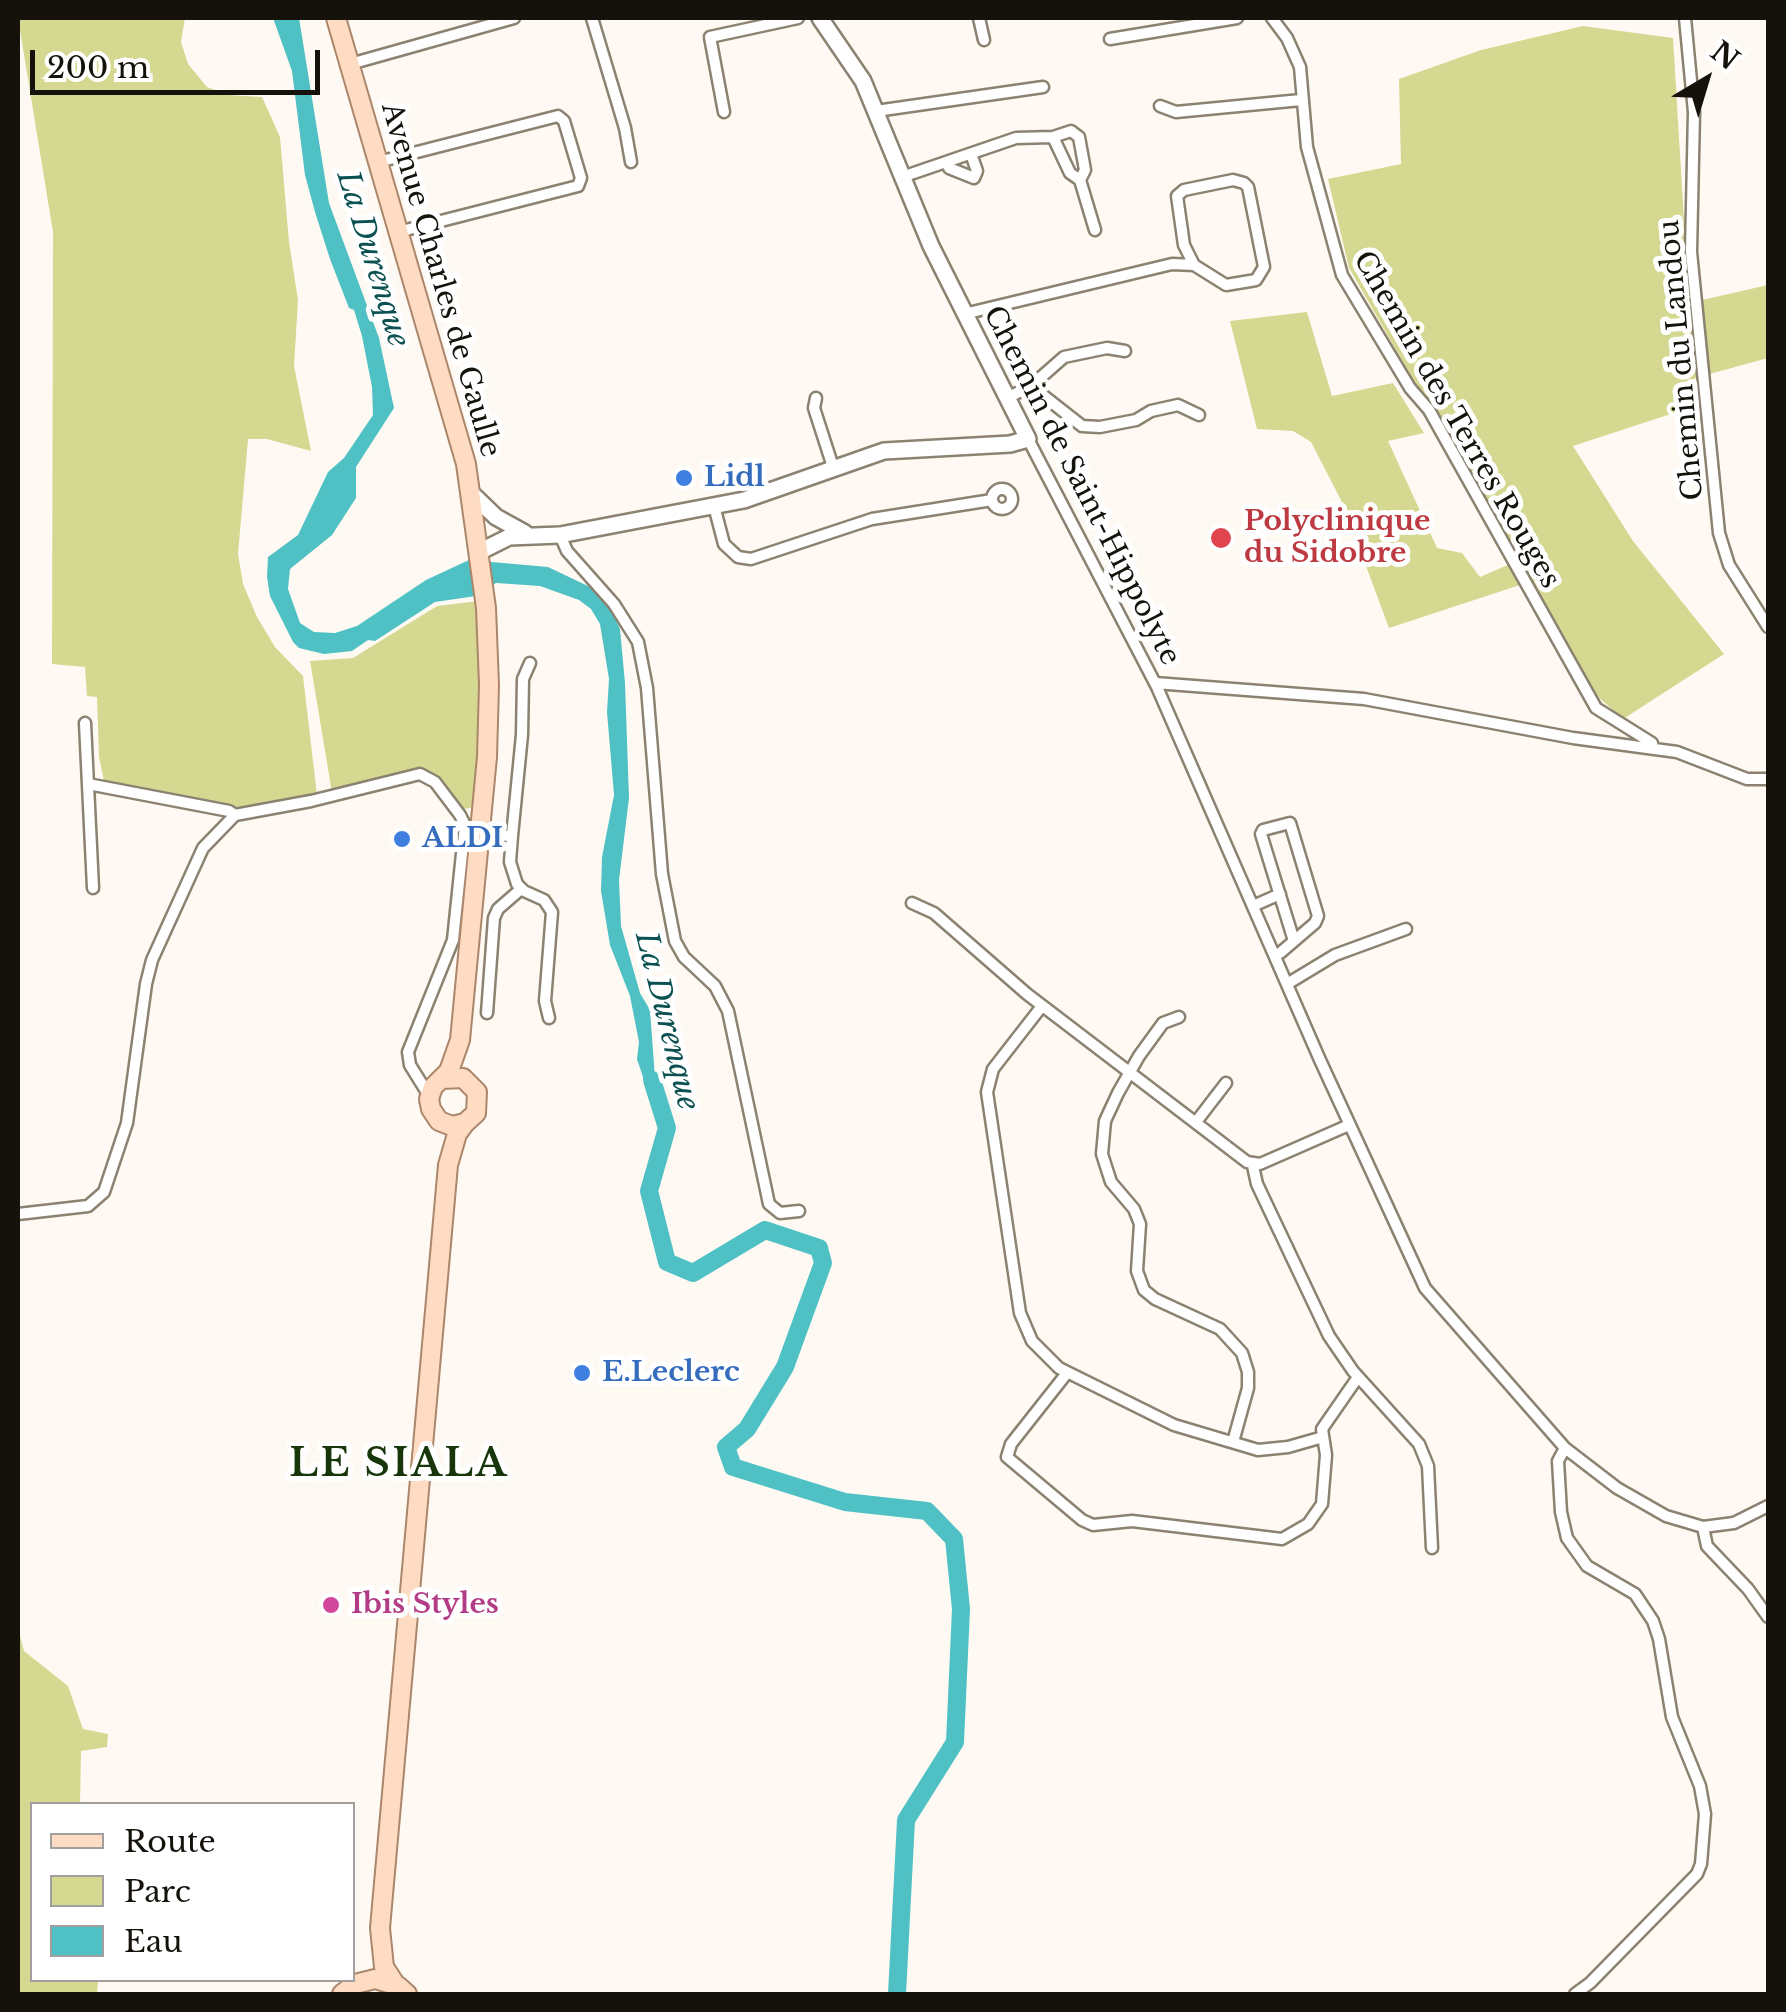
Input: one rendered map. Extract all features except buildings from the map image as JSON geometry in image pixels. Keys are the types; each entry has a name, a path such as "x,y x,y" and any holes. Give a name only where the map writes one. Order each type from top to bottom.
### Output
{"main road":[{"name":"Avenue Charles de Gaulle","path":"336,18 462,449 486,608 489,720 460,1040"},
{"path":"448,1165 445,1136 431,1109 430,1098 449,1071 460,1040"},
{"path":"401,1989 384,1968 380,1928 448,1165 456,1137 478,1106 477,1092 464,1072 460,1040"},
{"path":"441,1080 456,1076 470,1082"},
{"path":"440,1121 452,1126 465,1123"},
{"path":"348,1989 368,1969 380,1928"},
{"path":"348,1989 375,1979 401,1989"}],"street":[{"path":"350,64 480,22 514,18"},
{"path":"592,18 625,128 631,162"},
{"path":"724,112 710,36 798,18"},
{"name":"Chemin de Saint-Hippolyte","path":"820,18 858,71 964,314 1155,683 1425,1288 1565,1448 1596,1475 1643,1504 1676,1520 1703,1527"},
{"path":"980,18 984,40"},
{"path":"1110,39 1237,18"},
{"name":"Chemin des Terres Rouges","path":"1272,18 1300,67 1304,132 1342,275 1410,388 1430,410 1596,708 1652,742 1654,749"},
{"name":"Chemin du Landou","path":"1685,18 1694,112 1691,252 1719,533 1728,565 1768,626"},
{"path":"876,112 1043,88"},
{"path":"1160,106 1176,112 1301,100"},
{"path":"378,162 558,116 564,120 581,178 578,186 398,232"},
{"path":"902,176 1016,138 1053,137 1071,131 1079,137 1085,170 1080,180"},
{"path":"1053,137 1070,173 1080,180 1095,230"},
{"path":"947,163 974,178 977,170 971,154"},
{"path":"1233,180 1244,183 1264,267 1261,276 1226,285 1194,264 1184,245 1176,202 1180,192 1233,180"},
{"path":"1172,264 1184,245"},
{"path":"964,314 1172,264 1194,264"},
{"path":"1007,398 1031,386 1064,357 1107,348 1126,351"},
{"path":"1031,386 1082,426 1136,420 1178,406 1199,415"},
{"path":"816,398 814,408 833,467"},
{"path":"479,555 500,540 529,534 560,535 759,496 833,467 899,448 1010,444 1028,438"},
{"path":"471,494 496,517 529,534"},
{"path":"714,506 724,544 738,557 751,559 872,518 992,500"},
{"path":"560,535 567,551 614,604 638,642 646,688 662,874 675,941 684,957 715,986 725,1002 769,1204 776,1212 799,1211"},
{"path":"530,663 523,679 510,862 520,889 544,900 552,912 544,1001 549,1018"},
{"path":"1155,683 1364,699 1700,758 1747,778 1768,779"},
{"path":"85,722 93,888"},
{"path":"18,1214 88,1206 104,1192 127,1123 152,960 204,848 235,815 329,797 409,775 430,778 460,814 464,825 454,940 408,1052 430,1098"},
{"path":"88,784 229,810 235,815"},
{"path":"1274,955 1294,941 1315,923 1318,916 1290,823 1261,832 1294,941"},
{"path":"480,834 512,836"},
{"path":"487,1013 494,918 498,909 520,889"},
{"path":"1253,906 1281,897"},
{"path":"912,903 934,913 1042,1006 1254,1166 1257,1184 1330,1336 1358,1377 1419,1444 1428,1466 1432,1548"},
{"path":"1287,984 1335,955 1406,929"},
{"path":"1042,1006 993,1069 988,1083 1022,1323 1037,1349 1067,1373 1174,1426 1258,1450 1324,1438"},
{"path":"1179,1017 1164,1023 1129,1073 1106,1120 1104,1166 1139,1220 1142,1233 1137,1272 1144,1290 1220,1329 1242,1353 1248,1388 1233,1442"},
{"path":"414,1070 441,1080"},
{"path":"1196,1122 1226,1083"},
{"path":"1254,1166 1350,1126"},
{"path":"1067,1373 1012,1444 1007,1457 1025,1475 1093,1525 1132,1521 1282,1539 1308,1524 1322,1504 1326,1456 1322,1429 1358,1377"},
{"path":"1565,1448 1558,1461 1567,1538 1582,1562 1632,1591 1653,1621 1672,1717 1700,1786 1705,1814 1697,1874 1590,1983 1574,1994"},
{"path":"1767,1510 1734,1523 1703,1527 1707,1546 1768,1616"}],"green space":[{"path":"18,18 185,18 181,42 188,64 207,87 228,95 262,97 280,137 298,300 294,366 311,451 267,439 248,439 238,554 243,584 257,617 275,647 303,676 317,795 239,809 104,781 97,697 87,696 85,667 52,664 53,232"},
{"path":"1583,26 1673,38 1689,303 1768,285 1768,358 1695,378 1683,410 1573,446 1633,541 1724,654 1623,719 1596,695 1520,585 1389,628 1343,504 1311,442 1293,431 1257,429 1230,321 1307,312 1332,396 1393,383 1424,433 1388,441 1437,548 1462,553 1480,577 1517,561 1349,268 1328,179 1401,164 1399,79 1481,50"},
{"path":"479,601 483,708 475,800 471,808 462,809 437,777 424,771 409,770 332,793 310,661 353,658 437,606"},
{"path":"18,1628 24,1651 68,1686 83,1729 108,1734 107,1747 81,1751 80,1802 30,1802 30,1982 98,1982 97,1994 18,1994"}],"water":[{"path":"273,18 299,18 329,203 379,338 394,408 356,467 356,498 332,535 290,569 288,589 300,623 314,632 335,633 357,626 426,580 469,560 548,567 590,587 610,607 620,629 629,798 619,880 621,926 640,993 650,1010 655,1078 662,1106 644,1080 637,1059 639,1042 630,996 610,945 601,891 602,857 614,795 607,712 609,679 600,624 591,609 579,600 540,586 496,583 476,596 435,602 375,641 368,640 352,651 324,654 299,648 293,642 270,596 268,557 298,535 328,472 344,458 373,415 362,336 315,212 305,175 292,71"}],"waterway":[{"name":"La Durenque","path":"652,1080 667,1128 649,1191 667,1262 693,1273 765,1230 819,1248 823,1263 785,1367 747,1429 726,1447 733,1467 845,1502 927,1511 954,1539 961,1609 955,1742 906,1820 897,1994"}],"place":[{"name":"Lidl","path":"684,478"},
{"name":"Polyclinique du Sidobre","path":"1221,538"},
{"name":"ALDI","path":"402,839"},
{"name":"E.Leclerc","path":"582,1373"},
{"name":"Ibis Styles","path":"331,1605"}],"district":[{"name":"LE SIALA","path":"399,1465"}]}
